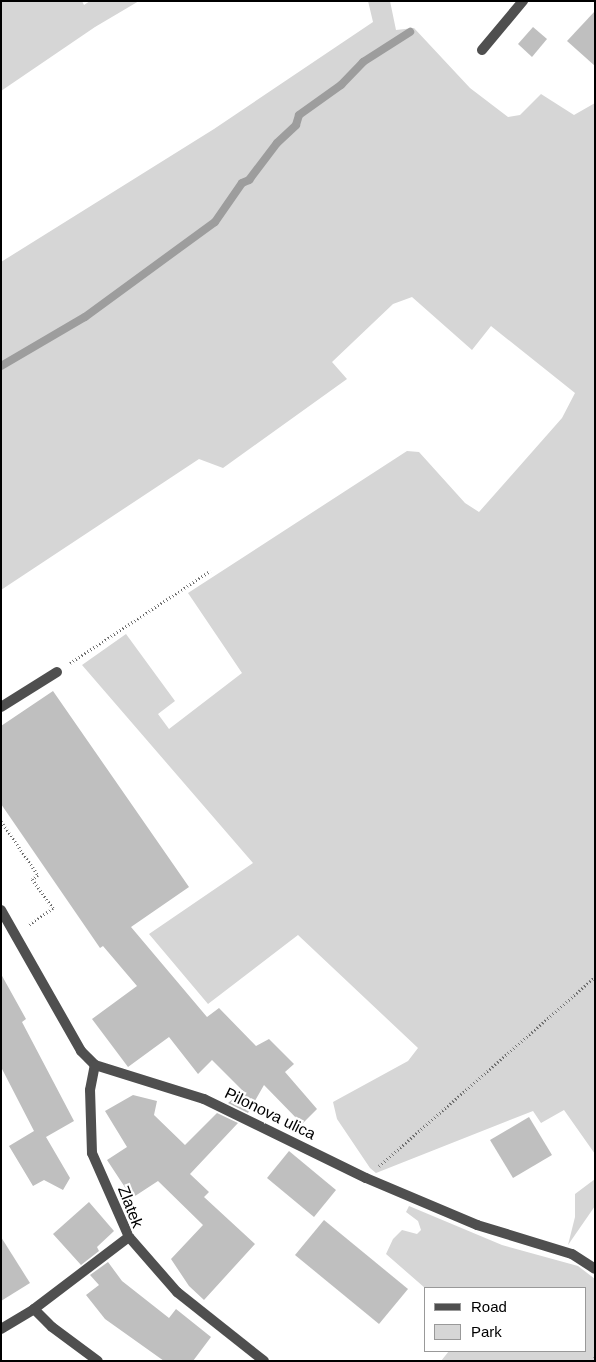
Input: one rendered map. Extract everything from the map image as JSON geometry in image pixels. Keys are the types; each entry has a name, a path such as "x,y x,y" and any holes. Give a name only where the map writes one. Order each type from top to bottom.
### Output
{"street":[{"path":"482,50 523,1"},
{"path":"1,707 57,672"},
{"path":"1,910 30,956 81,1051 95,1066"},
{"name":"Pilonova ulica","path":"95,1066 204,1099 366,1178 477,1225 572,1254 595,1269"},
{"name":"Zlatek","path":"1,1329 34,1310 129,1237 92,1153 90,1090 95,1066"},
{"path":"129,1237 177,1292 264,1361"},
{"path":"34,1310 52,1327 98,1361"}],"path":[{"path":"57,672 210,571"},
{"path":"1,821 38,875 32,879 53,908 43,915"},
{"path":"366,1178 595,977"}],"green space":[{"path":"1,1 82,1 84,5 90,1 139,1 95,27 1,91"},
{"path":"368,1 390,1 396,30 414,28 470,88 508,117 520,115 541,94 574,115 595,103 595,1154 564,1110 541,1123 533,1111 376,1173 370,1168 337,1119 333,1102 408,1061 418,1048 298,935 208,1004 149,934 253,863 82,665 126,634 175,701 158,714 169,729 242,673 188,593 407,451 419,452 465,503 479,512 562,418 575,393 491,326 472,350 412,297 393,304 332,362 347,379 223,468 199,459 1,590 1,262 214,129 373,22"},
{"path":"595,1179 595,1206 568,1245 575,1217 575,1194"},
{"path":"409,1206 502,1245 578,1266 595,1279 595,1361 441,1361 448,1352 586,1352 586,1287 424,1287 386,1254 393,1239 402,1230 417,1234 421,1230 418,1221 406,1212"}],"building":[{"path":"595,11 595,66 567,41"},
{"path":"533,27 547,39 532,57 518,44"},
{"path":"53,691 189,887 131,927 207,1017 219,1008 256,1046 269,1039 294,1064 285,1072 317,1109 302,1124 264,1085 248,1113 228,1103 243,1091 212,1060 198,1074 169,1037 128,1067 92,1019 137,986 103,946 100,948 1,804 1,726"},
{"path":"1,974 26,1019 22,1022 74,1121 46,1137 70,1178 63,1190 44,1180 33,1186 9,1146 34,1131 1,1067"},
{"path":"133,1095 157,1101 154,1115 185,1145 217,1113 238,1123 190,1174 209,1192 204,1197 255,1244 204,1300 189,1286 171,1259 203,1225 158,1181 132,1198 107,1160 127,1147 105,1111"},
{"path":"529,1117 552,1155 513,1178 490,1140"},
{"path":"289,1151 336,1190 314,1217 267,1178"},
{"path":"89,1202 114,1231 97,1247 99,1251 81,1265 53,1234"},
{"path":"324,1220 408,1289 379,1324 295,1255"},
{"path":"1,1237 30,1283 1,1301"},
{"path":"108,1262 122,1281 169,1318 176,1309 211,1337 193,1361 164,1361 105,1319 86,1295 99,1285 90,1275"}],"waterway":[{"path":"1,366 85,317 215,222 242,183 249,180 277,143 296,125 299,115 341,85 363,62 410,32"}]}
